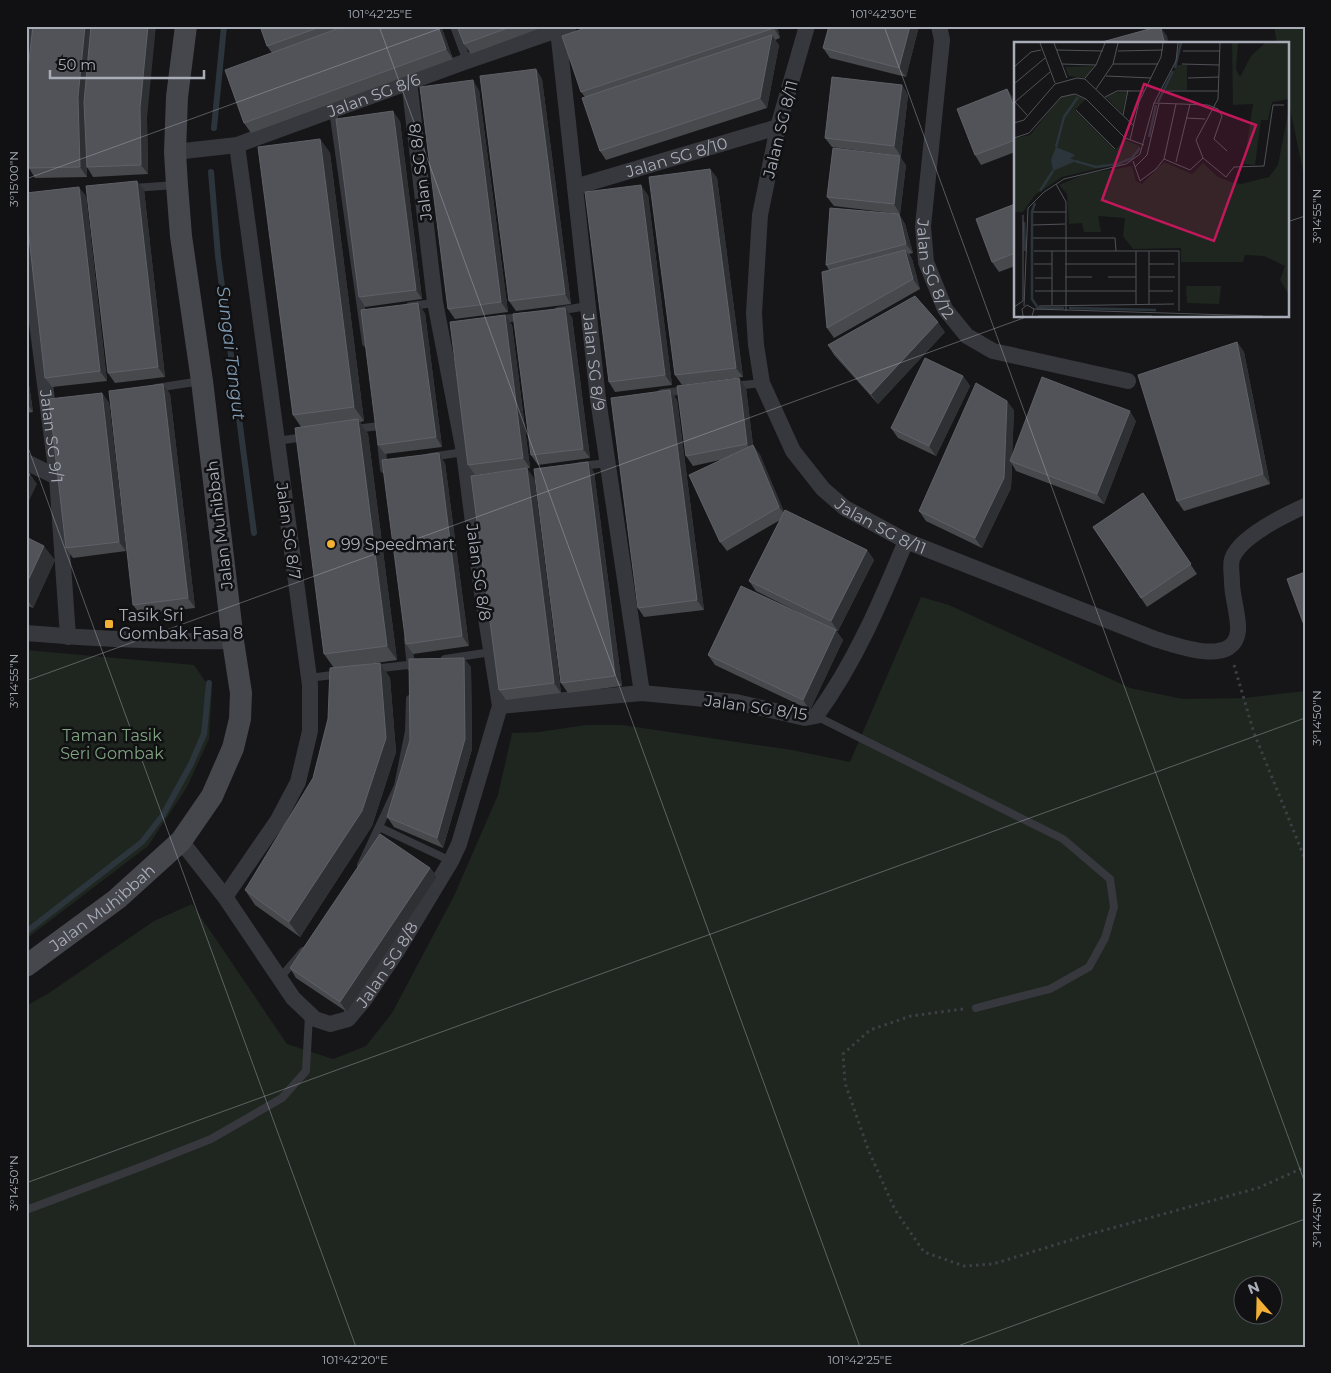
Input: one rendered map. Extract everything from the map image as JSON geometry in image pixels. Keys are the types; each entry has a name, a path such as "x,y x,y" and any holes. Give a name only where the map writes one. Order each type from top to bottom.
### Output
{"street":[{"path":"26,89 32,26"},
{"name":"Jalan Muhibbah","path":"26,966 41,957 117,898 180,841 212,796 233,748 240,719 241,693 232,641 202,381 181,236 175,152 177,97 186,26"},
{"name":"Jalan SG 8/11","path":"807,26 778,127 760,215 754,312 756,345 762,383 792,452 823,489 845,508 906,541 1155,639 1195,650 1214,652 1229,647"},
{"name":"Jalan SG 8/12","path":"939,26 942,40 923,226 926,262 945,309 967,336 993,351 1128,381"},
{"name":"Jalan SG 8/6","path":"175,152 237,144 410,81 564,28"},
{"name":"Jalan SG 8/9","path":"564,28 575,188 588,306 603,399 609,463 642,693"},
{"name":"Jalan SG 8/8","path":"309,1013 315,1019 330,1024 348,1019 364,1000 395,954 451,861 459,844 500,706 491,652 471,479 464,452 444,328 436,302 410,81"},
{"name":"Jalan SG 8/10","path":"575,188 778,127"},
{"name":"Jalan SG 8/7","path":"225,897 278,820 298,782 310,732 309,678 237,144"},
{"name":"Jalan SG 9/1","path":"26,238 27,256 52,404 68,637"},
{"path":"26,462 57,477"},
{"path":"1229,647 1238,633 1232,595 1232,559 1243,544 1264,527 1305,506"},
{"name":"Jalan SG 8/15","path":"500,706 642,693 736,702 805,718 816,716 836,688 857,648 884,595 906,541"},
{"path":"26,633 114,640 232,641"},
{"path":"180,841 225,897 293,998 309,1013"}],"lane":[{"path":"454,26 467,61"},
{"path":"333,110 360,313 367,351"},
{"path":"120,190 177,184"},
{"path":"398,308 436,302"},
{"path":"548,312 588,306"},
{"path":"360,313 370,312"},
{"path":"489,321 528,315"},
{"path":"144,390 202,381"},
{"path":"724,387 762,383"},
{"path":"656,394 695,390"},
{"path":"378,416 385,473"},
{"path":"342,431 379,426"},
{"path":"277,441 314,436"},
{"path":"419,458 464,452"},
{"path":"384,463 392,462"},
{"path":"571,467 609,463"},
{"path":"406,626 411,668"},
{"path":"438,660 491,652"},
{"path":"365,671 411,668 420,663"},
{"path":"309,678 346,673"},
{"path":"359,869 398,786 409,730 411,689"},
{"path":"816,716 1063,839 1110,879 1114,907 1106,938 1089,967 1050,989 976,1008"},
{"path":"379,827 451,861"},
{"path":"280,978 311,941"},
{"path":"26,1210 212,1139 282,1098 306,1071 309,1013"}],"path":[{"path":"1229,647 1254,733 1305,860"},
{"path":"976,1008 911,1016 870,1030 843,1054 845,1083 868,1149 895,1210 924,1252 964,1266 993,1264 1087,1235 1258,1188 1305,1167"}],"green space":[{"path":"1274,26 1305,26 1305,181 1288,99 1288,42 1277,42"},
{"path":"921,597 949,605 1130,688 1183,699 1245,698 1305,691 1305,1347 26,1347 26,1006 49,993 154,921 192,904 287,1044 333,1059 366,1046 392,1013 454,896 498,795 512,733 539,732 586,725 622,725 792,750 850,762"},
{"name":"Taman Tasik Seri Gombak","path":"26,650 194,665 212,691 209,739 187,787 148,846 26,939"}],"building":[{"path":"33,26 85,26 78,97 80,167 29,168 26,86"},
{"path":"91,26 148,26 140,108 141,165 87,167 84,102"},
{"path":"260,26 323,26 267,46"},
{"path":"345,26 438,26 446,49 244,123 225,70"},
{"path":"457,26 513,26 464,44"},
{"path":"591,26 773,26 774,28 581,92 562,36"},
{"path":"829,26 910,26 899,68 823,48"},
{"path":"1160,26 1164,42 1102,42"},
{"path":"772,35 760,98 600,151 582,98"},
{"path":"536,69 565,294 509,301 480,76"},
{"path":"832,77 902,85 894,146 825,138"},
{"path":"473,80 501,302 448,309 420,87"},
{"path":"1007,89 1014,106 1014,140 975,155 957,109"},
{"path":"393,111 416,290 359,297 336,119"},
{"path":"320,139 354,407 293,415 258,147"},
{"path":"833,148 900,156 894,204 827,197"},
{"path":"710,169 736,368 675,375 649,177"},
{"path":"137,181 158,367 108,373 86,186"},
{"path":"641,185 665,375 609,382 585,192"},
{"path":"79,187 100,371 45,378 26,211 26,193"},
{"path":"1014,204 1014,253 992,262 976,219"},
{"path":"830,208 899,214 906,244 826,265"},
{"path":"905,250 913,279 827,328 822,272"},
{"path":"915,296 938,322 871,394 828,345"},
{"path":"418,303 436,437 378,445 361,310"},
{"path":"565,308 583,449 531,455 513,314"},
{"path":"505,315 523,458 468,465 450,322"},
{"path":"1237,342 1263,474 1177,501 1138,375"},
{"path":"925,358 963,376 929,446 891,428"},
{"path":"1042,377 1130,411 1097,494 1010,461"},
{"path":"739,378 747,444 686,456 677,386"},
{"path":"976,383 1007,401 1004,478 975,538 919,511"},
{"path":"163,384 188,598 133,605 109,391"},
{"path":"670,390 697,600 638,608 611,398"},
{"path":"102,393 119,542 66,548 49,399"},
{"path":"358,419 387,646 324,654 295,428"},
{"path":"753,445 779,507 720,542 689,475"},
{"path":"439,453 462,636 406,644 382,460"},
{"path":"588,462 615,676 561,683 534,469"},
{"path":"527,468 554,683 499,690 471,476"},
{"path":"26,472 30,474 26,482"},
{"path":"1143,493 1191,564 1141,598 1093,527"},
{"path":"785,510 867,550 831,621 749,581"},
{"path":"26,537 44,546 26,585"},
{"path":"1305,572 1305,625 1304,625 1287,579"},
{"path":"741,586 836,630 803,700 708,655"},
{"path":"464,658 465,739 437,838 387,817 410,740 409,659"},
{"path":"380,663 386,738 362,811 289,922 245,890 313,778 328,719 330,668"},
{"path":"380,834 430,868 340,1002 290,968"}],"waterway":[{"name":"Sungai Tangut","path":"214,128 224,26"},
{"name":"Sungai Tangut","path":"211,172 218,256 254,533"},
{"name":"Sungai Tangut","path":"26,932 142,842 163,815 191,764 204,734 209,683"}],"place":[{"name":"99 Speedmart","path":"331,544"},
{"name":"Tasik Sri Gombak Fasa 8","path":"109,624"}]}
